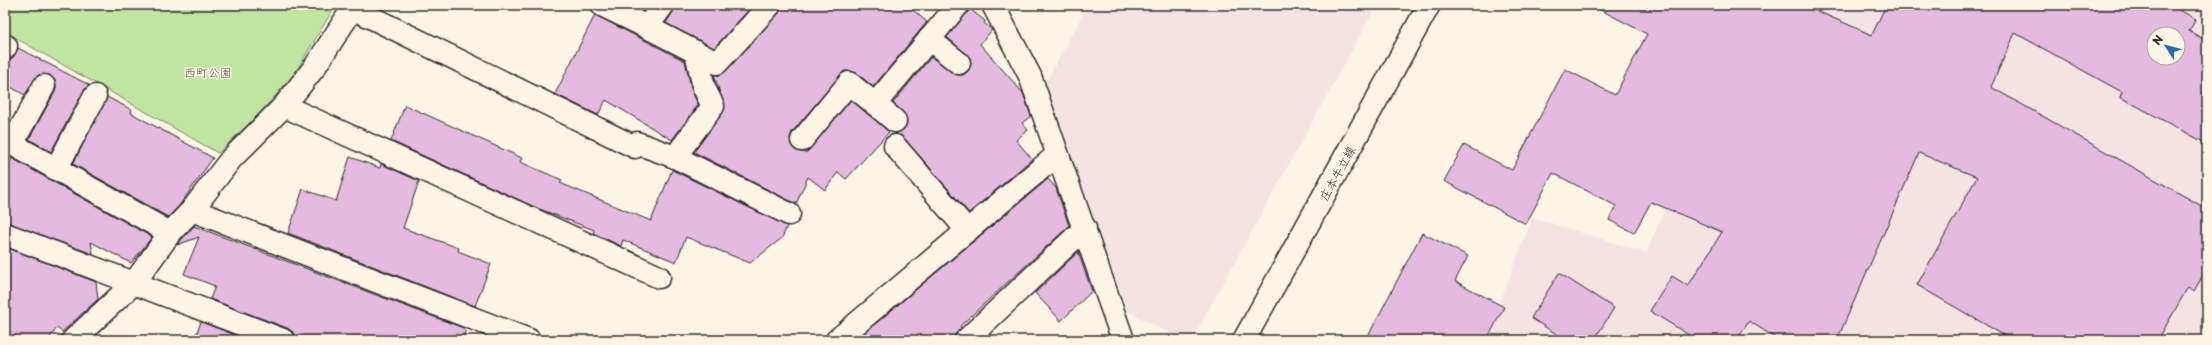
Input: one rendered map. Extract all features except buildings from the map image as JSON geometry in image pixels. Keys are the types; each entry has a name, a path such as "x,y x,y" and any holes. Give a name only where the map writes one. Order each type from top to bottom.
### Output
{"street":[{"path":"602,5 717,63 770,5"},
{"path":"647,28 663,5"},
{"path":"875,104 958,5"},
{"path":"993,5 1030,76 1085,228 1123,340"},
{"name":"庄本牛立線","path":"1244,340 1429,5"},
{"path":"73,340 134,283 170,233 192,210 231,159 284,106 314,68 355,7 635,147 637,143 675,157 789,214"},
{"path":"930,39 959,63"},
{"path":"675,157 713,106 704,88 696,52"},
{"path":"802,140 849,83 895,121"},
{"path":"44,86 8,142 170,233"},
{"path":"56,169 95,96"},
{"path":"284,106 660,277"},
{"path":"895,146 967,230"},
{"path":"837,340 1058,155"},
{"path":"192,210 529,340"},
{"path":"966,340 1085,228"},
{"path":"5,234 284,340"}],"shaded area":[{"path":"1088,5 1377,5 1192,340 1182,340 1127,311 1045,83"},
{"path":"1753,5 2207,5 2207,340 1486,340 1532,217 1646,253"}],"green space":[{"name":"西町公園","path":"5,5 329,5 334,8 293,76 256,117 218,153 5,32"}]}
